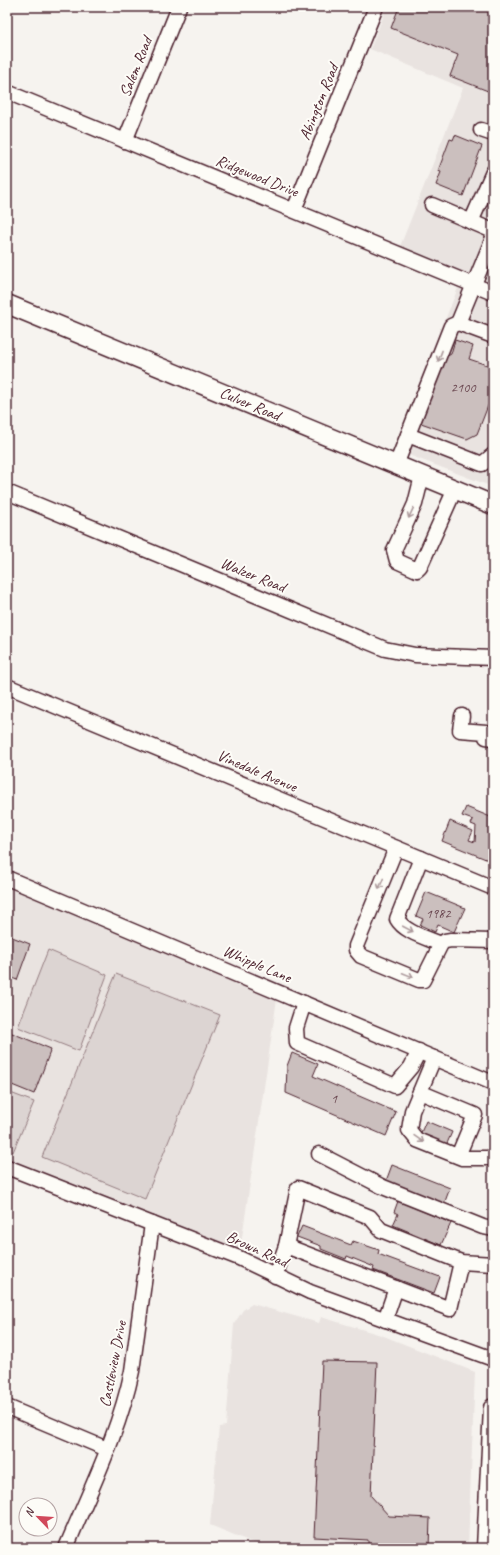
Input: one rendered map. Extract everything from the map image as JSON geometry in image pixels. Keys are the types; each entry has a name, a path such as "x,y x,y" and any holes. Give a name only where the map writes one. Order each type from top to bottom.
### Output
{"main road":[{"name":"Culver Road","path":"7,304 493,505"},
{"path":"486,1548 490,1508 493,1408"}],"street":[{"name":"Salem Road","path":"125,141 179,7"},
{"name":"Abington Road","path":"294,210 376,7"},
{"name":"Ridgewood Drive","path":"7,92 493,293"},
{"path":"472,222 490,189"},
{"path":"432,205 493,231"},
{"path":"458,323 493,238"},
{"path":"396,465 451,326 458,323 493,336"},
{"path":"408,435 482,464 493,455"},
{"path":"422,476 416,504 394,550 397,561 416,570 420,567 455,490"},
{"name":"Walzer Road","path":"7,492 385,649 416,655 493,658"},
{"name":"Vinedale Avenue","path":"7,686 493,888"},
{"path":"462,716 460,730 486,732 486,737 493,738"},
{"path":"396,848 356,946 356,950 361,956 419,980 423,980 426,977 441,944 445,941 493,941"},
{"path":"421,858 397,919 399,923 406,928 441,944"},
{"name":"Whipple Lane","path":"7,878 493,1083"},
{"path":"304,1003 296,1028 296,1043 395,1086 411,1067 419,1051"},
{"path":"434,1058 412,1111 409,1130 417,1140 462,1158 493,1158"},
{"path":"420,1092 475,1114 458,1156"},
{"path":"319,1154 383,1187 483,1227 493,1229"},
{"name":"Brown Road","path":"7,1167 239,1258 310,1292 493,1359"},
{"path":"275,1276 286,1246 298,1188 370,1217 381,1230 461,1262 493,1264"},
{"name":"Castleview Drive","path":"66,1548 122,1414 132,1371 152,1224"},
{"path":"286,1246 450,1309 461,1262"},
{"path":"385,1320 396,1288"},
{"path":"7,1407 107,1449"}],"shaded area":[{"path":"387,7 493,7 493,286 399,249 463,88 370,49"},
{"path":"458,288 493,302 493,487 393,449"},
{"path":"7,878 278,992 239,1258 7,1168"},
{"path":"48,950 107,975 79,1051 18,1027"},
{"path":"116,974 220,1015 145,1199 42,1157"},
{"path":"7,1087 8,1092 34,1102 13,1152 7,1149"},
{"path":"252,1304 319,1323 321,1317 381,1335 475,1372 468,1548 329,1548 322,1545 320,1548 266,1548 210,1525 219,1427 226,1426 234,1324 243,1310"}],"building":[{"path":"399,7 493,7 493,93 450,76 458,55 391,28"},
{"path":"455,135 482,146 463,196 436,185 441,172 438,171 450,139 453,140"},
{"path":"493,200 493,210 490,208"},
{"path":"455,340 473,346 469,359 490,366 493,380 493,393 477,434 467,439 421,423 444,358 451,354"},
{"path":"466,807 493,818 493,862 442,841 450,821 473,831 469,840 475,842 476,826 471,824 473,820 462,816"},
{"path":"426,892 465,908 454,932 438,925 435,932 420,925 423,919 416,916"},
{"path":"7,935 30,944 17,980 7,976"},
{"path":"7,1031 51,1049 34,1094 7,1083"},
{"path":"292,1053 318,1064 313,1076 396,1112 386,1136 286,1093 287,1066"},
{"path":"426,1121 452,1132 445,1148 419,1137"},
{"path":"392,1165 450,1188 444,1204 386,1181"},
{"path":"398,1201 451,1223 441,1245 393,1225 398,1214 394,1212"},
{"path":"302,1226 351,1245 353,1241 379,1250 378,1254 440,1277 434,1293 373,1270 374,1267 347,1256 346,1259 321,1249 321,1246 297,1237"},
{"path":"322,1361 377,1362 371,1496 389,1516 430,1518 429,1548 368,1548 368,1540 314,1537"}]}
